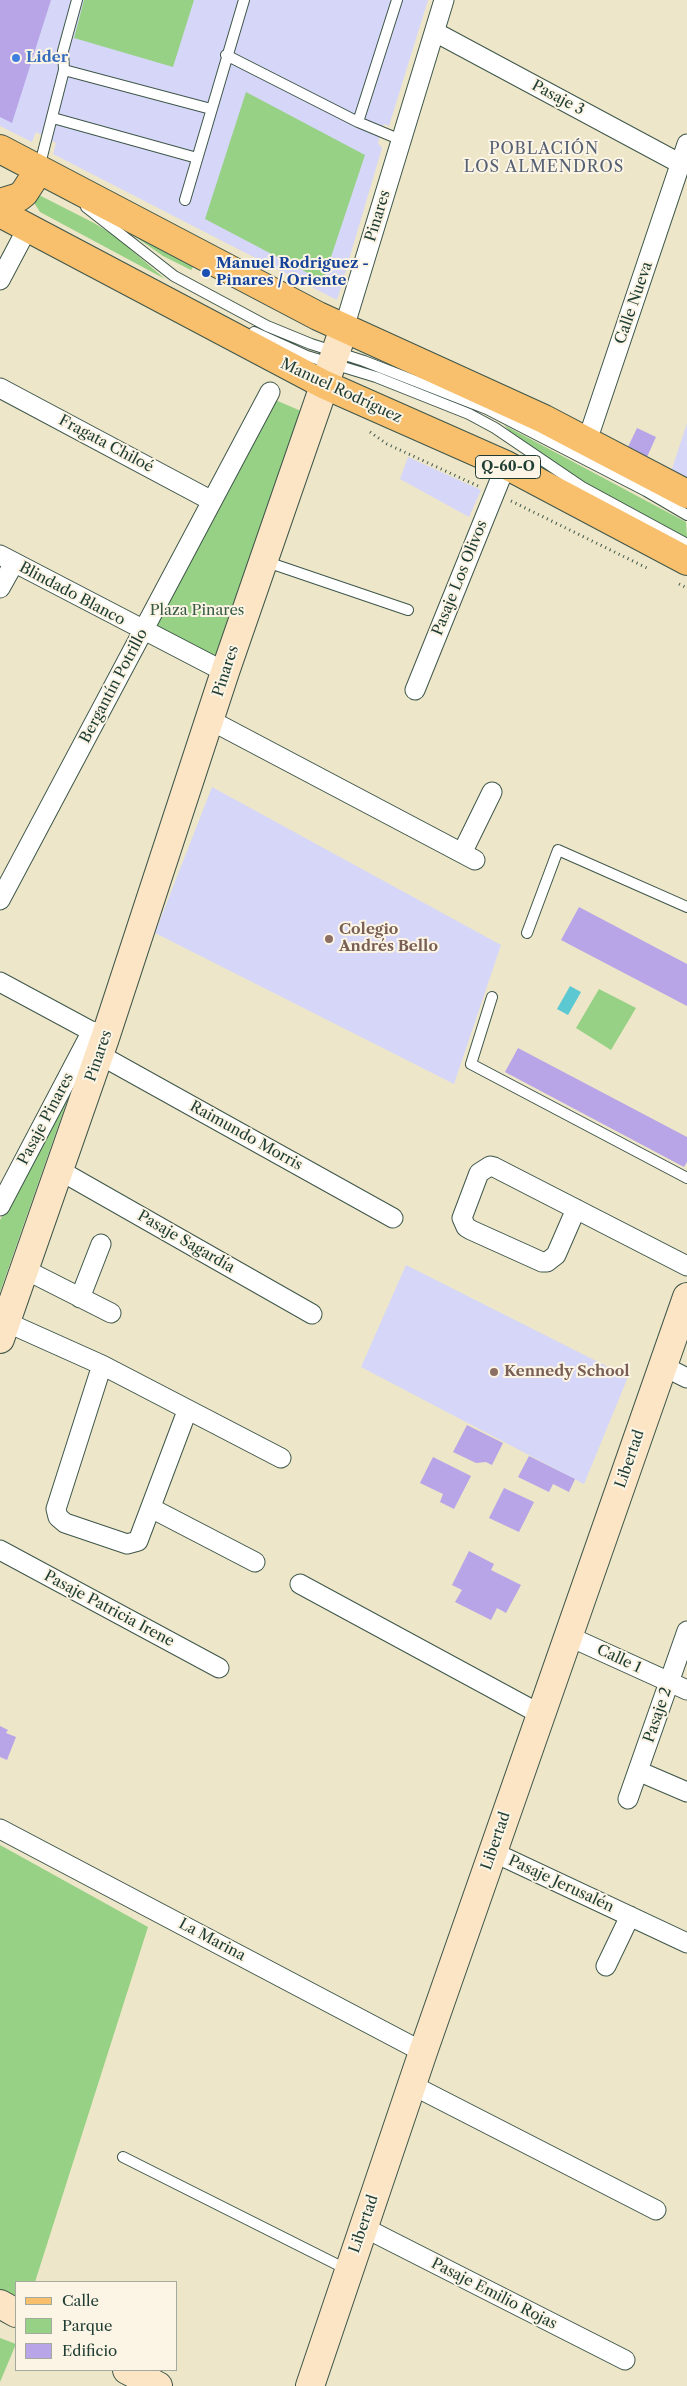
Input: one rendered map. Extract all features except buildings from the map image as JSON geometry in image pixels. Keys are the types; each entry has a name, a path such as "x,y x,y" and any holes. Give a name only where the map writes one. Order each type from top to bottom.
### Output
{"main road":[{"name":"Manuel Rodríguez","path":"0,149 39,170 506,466 687,561"},
{"path":"0,203 24,193 39,170"},
{"name":"Manuel Rodríguez","path":"0,213 30,222 333,357 504,400 687,494"}],"street":[{"name":"Pinares","path":"3,1331 59,1170 99,1041 333,357 444,0"},
{"name":"Pasaje 3","path":"435,32 681,164"},
{"path":"681,164 687,144"},
{"name":"Calle Nueva","path":"587,441 681,164"},
{"path":"0,280 30,222"},
{"name":"Fragata Chiloé","path":"0,388 212,500"},
{"name":"Bergantín Potrillo","path":"0,900 270,392"},
{"name":"Pasaje Los Olivos","path":"415,690 506,466"},
{"path":"0,588 7,559"},
{"name":"Blindado Blanco","path":"7,559 225,672"},
{"path":"210,720 469,856 492,792"},
{"name":"Raimundo Morris","path":"0,982 393,1218"},
{"name":"Pasaje Pinares","path":"0,1206 99,1041"},
{"path":"576,1209 556,1255 547,1262 542,1262 471,1230 466,1227 462,1218 481,1169 490,1166 576,1209 687,1266"},
{"name":"Pasaje Sagardía","path":"59,1170 312,1314"},
{"path":"80,1298 100,1244"},
{"path":"24,1270 111,1313"},
{"name":"Libertad","path":"310,2386 540,1714 687,1297"},
{"path":"3,1331 102,1365 187,1411 281,1458"},
{"path":"102,1365 56,1509 58,1517 65,1523 131,1544 140,1538 187,1411"},
{"path":"663,1366 687,1378"},
{"path":"151,1508 255,1562"},
{"name":"Pasaje Patricia Irene","path":"0,1550 219,1668"},
{"path":"300,1584 540,1714"},
{"name":"Pasaje 2","path":"628,1799 687,1632"},
{"name":"Calle 1","path":"568,1636 687,1690"},
{"path":"638,1771 687,1792"},
{"name":"La Marina","path":"0,1829 423,2052"},
{"name":"Pasaje Jerusalén","path":"493,1852 687,1943"},
{"name":"Pasaje Jerusalén","path":"606,1966 630,1916"},
{"path":"412,2085 656,2210"},
{"name":"Pasaje Emilio Rojas","path":"363,2227 625,2360"},
{"path":"0,2304 15,2312"},
{"path":"128,2371 158,2386"}],"lane":[{"path":"39,170 64,70 63,52 77,0"},
{"path":"185,200 226,55 244,0"},
{"path":"358,122 396,0"},
{"path":"226,55 358,122 401,140"},
{"path":"64,70 211,110"},
{"path":"53,118 197,158"},
{"path":"0,208 30,222"},
{"path":"241,326 284,346 333,357 424,384 508,419 646,491 687,515"},
{"path":"333,357 482,421 582,488 687,544"},
{"path":"263,560 408,610"},
{"path":"527,933 558,850 687,907"},
{"path":"492,997 471,1064 687,1178"},
{"path":"123,2158 348,2271"}],"shaded area":[{"path":"0,0 428,0 389,126 384,124 381,133 378,143 382,148 337,300 53,154 56,143 36,132 32,142 0,126"},
{"path":"687,423 687,480 671,472"},
{"path":"408,457 481,490 469,517 400,479"},
{"name":"Colegio Andrés Bello","path":"212,787 501,945 454,1084 155,933"},
{"name":"Kennedy School","path":"406,1265 628,1377 584,1484 361,1367"}],"green space":[{"path":"84,0 194,0 173,67 74,38"},
{"path":"246,92 365,155 323,281 205,219"},
{"path":"39,195 115,236 165,279 40,212 33,201"},
{"path":"123,228 195,264 191,270 163,256"},
{"name":"Plaza Pinares","path":"273,399 301,411 213,662 162,634 155,624"},
{"path":"504,425 686,522 687,538 586,484 513,435"},
{"path":"599,989 636,1008 611,1050 576,1028"},
{"path":"74,1081 0,1292 0,1220"},
{"path":"0,1845 148,1927 35,2281 15,2281 15,2298 0,2291"},
{"path":"0,2338 15,2344 15,2346 0,2382"}],"water":[{"path":"570,986 581,992 568,1015 557,1009"}],"place":[{"name":"Lider","path":"16,58"},
{"name":"Manuel Rodriguez - Pinares / Oriente","path":"206,273"},
{"name":"Colegio Andrés Bello","path":"329,939"},
{"name":"Kennedy School","path":"494,1372"}],"district":[{"name":"POBLACIÓN LOS ALMENDROS","path":"544,158"}]}
